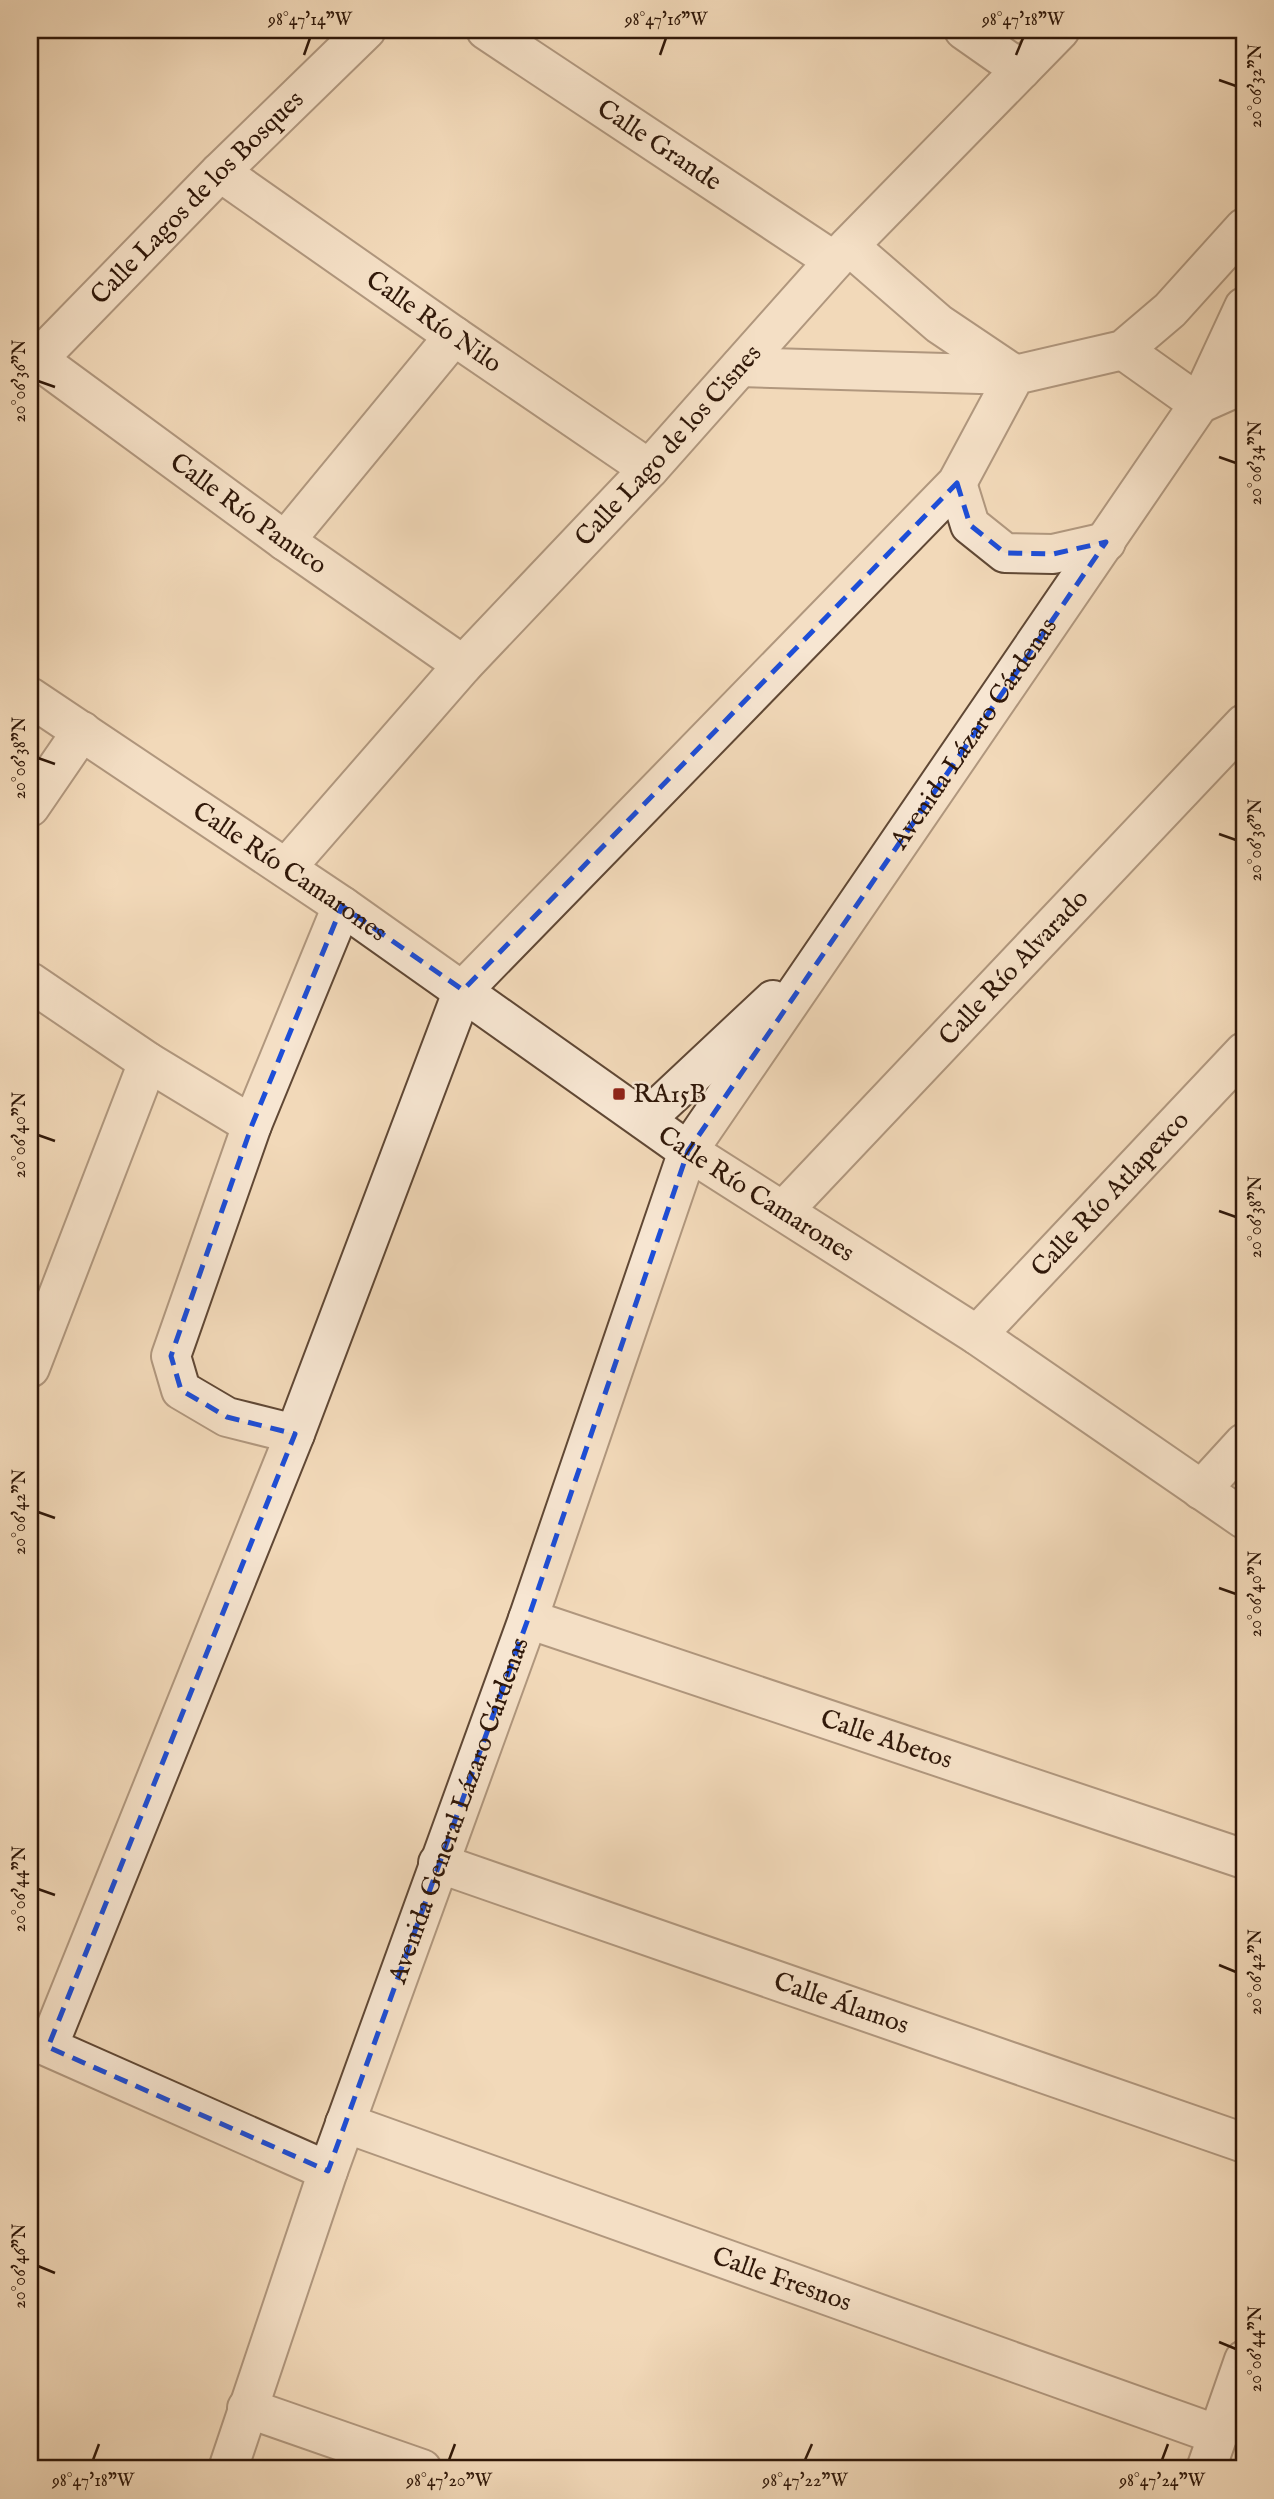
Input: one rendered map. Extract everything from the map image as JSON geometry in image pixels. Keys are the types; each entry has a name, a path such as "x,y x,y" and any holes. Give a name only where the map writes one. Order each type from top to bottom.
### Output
{"street":[{"name":"Calle Lagos de los Bosques","path":"33,363 220,172 366,30"},
{"name":"Calle Grande","path":"486,30 841,253 1015,375"},
{"path":"964,30 1021,70"},
{"name":"Calle Lago de los Cisnes","path":"286,868 463,665 649,469 841,253 1060,30"},
{"name":"Calle Río Nilo","path":"220,172 649,469"},
{"path":"740,368 1015,375 1123,350 1170,310 1244,228"},
{"name":"Avenida Lázaro Cárdenas","path":"688,1151 1199,404 1244,307"},
{"path":"285,541 454,336"},
{"path":"1123,350 1199,404 1244,384"},
{"name":"Calle Río Panuco","path":"33,363 463,665"},
{"path":"328,2171 48,2048 295,1434 463,990 957,483 1015,375"},
{"path":"957,483 970,525 1004,553 1053,554 1105,542"},
{"name":"Calle Río Camarones","path":"30,697 342,906 688,1151 977,1335 1244,1519"},
{"name":"Calle Río Alvarado","path":"784,1210 1244,724"},
{"path":"30,807 82,731"},
{"path":"295,1434 227,1417 181,1390 171,1356 253,1125 342,906"},
{"path":"645,1120 825,951"},
{"path":"30,982 148,1062 253,1125"},
{"name":"Calle Río Atlapexco","path":"977,1335 1244,1052"},
{"path":"30,1368 38,1311 148,1062"},
{"name":"Avenida General Lázaro Cárdenas","path":"228,2469 328,2171 528,1619 688,1151"},
{"path":"1201,1490 1244,1443"},
{"name":"Calle Abetos","path":"528,1619 1244,1859"},
{"name":"Calle Álamos","path":"438,1863 1244,2143"},
{"name":"Calle Fresnos","path":"345,2123 1212,2452"},
{"path":"1212,2452 1244,2360"},
{"path":"247,2408 422,2469"}],"highlighted area":[{"path":"957,483 970,525 1005,553 1053,554 1106,542 688,1151 528,1619 328,2171 48,2047 295,1434 227,1417 181,1390 171,1356 252,1125 342,906 463,990"}],"place":[{"name":"RA15B","path":"619,1094"}]}
